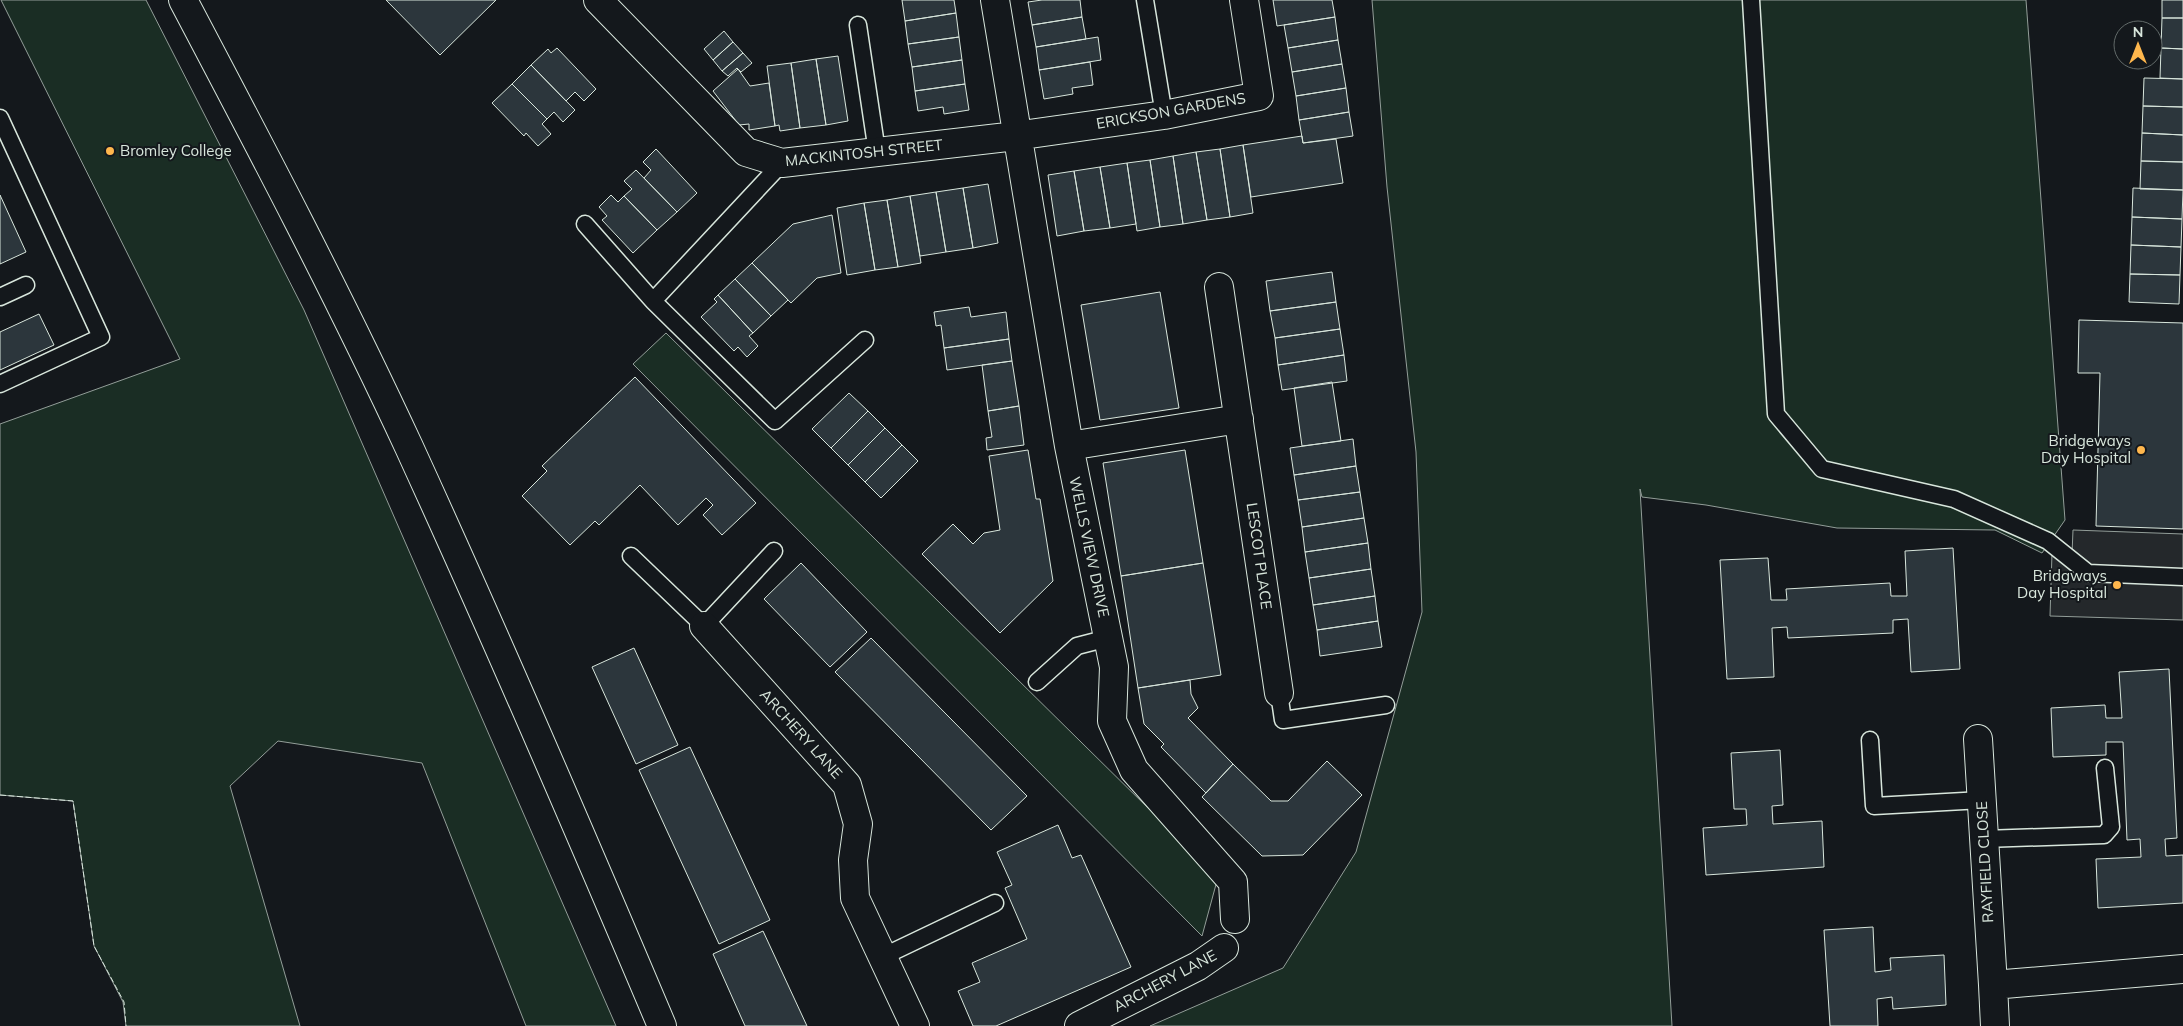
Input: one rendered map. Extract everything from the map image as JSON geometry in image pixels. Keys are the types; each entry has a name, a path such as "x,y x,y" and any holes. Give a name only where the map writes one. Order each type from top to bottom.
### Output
{"street":[{"path":"183,0 294,214 408,446 509,667 662,1026"},
{"name":"MACKINTOSH STREET","path":"598,0 746,152 782,163 1016,136"},
{"name":"WELLS VIEW DRIVE","path":"995,0 1068,446 1114,668 1112,721 1134,770 1233,882 1235,919"},
{"name":"ERICKSON GARDENS","path":"1016,136 1164,115 1259,96 1244,0"},
{"name":"LESCOT PLACE","path":"1219,287 1279,693"},
{"path":"1068,446 1239,419"},
{"name":"ARCHERY LANE","path":"704,626 847,785 858,824 853,860 855,898 915,1026"},
{"name":"RAYFIELD CLOSE","path":"1978,739 1995,1026"},
{"name":"ARCHERY LANE","path":"1079,1026 1198,966 1224,948"},
{"path":"1992,985 2183,969"}],"lane":[{"path":"1145,0 1164,115"},
{"path":"1751,0 1776,414 1822,469 1954,499 2048,541 2088,573 2183,577"},
{"path":"858,25 877,152"},
{"path":"0,118 101,337 0,384"},
{"path":"653,301 782,163"},
{"path":"585,224 653,301 775,421 865,340"},
{"path":"0,298 26,285"},
{"path":"631,556 704,626 774,551"},
{"path":"1037,682 1077,646 1108,638"},
{"path":"1279,693 1283,720 1386,705"},
{"path":"1870,740 1874,806 1982,800"},
{"path":"1984,839 2104,834 2111,827 2105,768"},
{"path":"882,957 995,903"}],"green space":[{"path":"1,0 146,0 304,310 616,1026 526,1026 422,763 278,741 230,786 300,1026 126,1026 123,1002 94,946 73,801 0,795 0,424 180,359"},
{"path":"1372,0 2026,0 2065,520 2042,553 1995,530 1837,528 1706,505 1642,497 1640,489 1672,1026 1150,1026 1283,968 1356,852 1422,612 1416,452 1387,187"},
{"path":"666,333 1218,877 1202,936 633,364"}],"shaded area":[{"name":"Bridgways Day Hospital","path":"2073,530 2183,534 2183,620 2050,616 2052,553 2072,554"}],"building":[{"path":"386,0 496,0 440,55"},
{"path":"902,0 954,0 956,13 905,21"},
{"path":"1080,0 1082,17 1032,25 1028,2"},
{"path":"1273,0 1332,0 1335,17 1277,26"},
{"path":"2162,0 2183,0 2183,18 2162,18"},
{"path":"956,13 959,37 908,44 905,21"},
{"path":"1082,17 1086,39 1036,47 1032,25"},
{"path":"1335,17 1338,40 1288,48 1284,25"},
{"path":"2162,18 2183,18 2183,49 2163,48"},
{"path":"724,31 733,42 713,60 704,49"},
{"path":"959,37 962,60 912,67 908,44"},
{"path":"1098,37 1101,60 1039,70 1036,47"},
{"path":"1338,40 1342,64 1292,72 1288,48"},
{"path":"733,42 743,53 722,71 713,60"},
{"path":"557,48 596,89 584,101 575,92 566,101 531,65 548,49 551,53"},
{"path":"2163,48 2183,49 2183,79 2160,78 2160,70 2163,70"},
{"path":"743,53 752,63 741,72 737,68 728,76 722,71"},
{"path":"838,56 848,121 826,125 816,59"},
{"path":"816,59 826,125 800,128 791,63"},
{"path":"962,60 965,84 915,91 912,67"},
{"path":"1090,62 1093,85 1072,88 1073,94 1044,99 1039,70"},
{"path":"791,63 800,128 780,131 779,125 775,126 767,66"},
{"path":"1342,64 1346,88 1296,96 1292,72"},
{"path":"531,65 575,110 563,122 554,112 547,119 512,84"},
{"path":"738,69 750,86 769,83 775,126 749,130 749,124 739,125 713,91"},
{"path":"2144,78 2183,79 2183,107 2143,106"},
{"path":"512,84 547,119 542,124 551,134 538,146 526,133 524,136 492,103"},
{"path":"965,84 969,110 944,114 943,107 918,111 915,91"},
{"path":"1346,88 1349,112 1299,120 1296,96"},
{"path":"2143,106 2183,107 2183,135 2142,133"},
{"path":"1349,112 1353,136 1303,143 1299,120"},
{"path":"2142,133 2183,135 2183,162 2141,161"},
{"path":"1302,136 1303,143 1336,139 1343,183 1251,197 1243,145"},
{"path":"1243,145 1253,213 1230,217 1220,149"},
{"path":"656,149 697,193 677,212 644,178 651,170 643,162"},
{"path":"1220,149 1230,217 1207,220 1196,152"},
{"path":"1196,152 1207,220 1183,224 1173,156"},
{"path":"1173,156 1183,224 1160,227 1150,160"},
{"path":"1150,160 1160,227 1137,231 1127,163"},
{"path":"2141,161 2183,162 2183,190 2140,189"},
{"path":"1127,163 1136,224 1110,228 1100,167"},
{"path":"1100,167 1110,228 1084,231 1074,171"},
{"path":"636,170 677,212 657,230 624,196 632,189 624,181"},
{"path":"1074,171 1084,231 1057,236 1048,175"},
{"path":"988,184 998,243 973,248 963,188"},
{"path":"963,188 973,248 946,252 936,192"},
{"path":"2133,188 2183,190 2182,219 2132,217"},
{"path":"936,192 946,252 920,256 910,196"},
{"path":"0,195 26,252 0,264"},
{"path":"611,195 618,202 624,196 657,230 633,253 602,220 607,216 599,207"},
{"path":"910,196 921,263 898,267 887,200"},
{"path":"887,200 898,267 875,270 864,203"},
{"path":"864,203 875,270 847,275 837,208"},
{"path":"832,215 841,273 817,278 791,303 752,263 793,224"},
{"path":"2132,217 2182,219 2181,247 2131,245"},
{"path":"2131,245 2181,247 2180,275 2130,274"},
{"path":"752,263 788,300 771,316 735,279"},
{"path":"1332,272 1336,302 1270,311 1266,281"},
{"path":"2130,274 2180,275 2179,304 2129,302"},
{"path":"735,279 771,316 753,333 718,295"},
{"path":"1160,292 1179,408 1100,420 1081,305"},
{"path":"718,295 753,333 749,336 758,346 747,357 738,347 734,351 701,317 717,302 714,299"},
{"path":"1336,302 1340,329 1275,338 1270,311"},
{"path":"969,307 971,317 1006,312 1009,339 944,348 941,325 936,326 934,312"},
{"path":"39,314 54,345 0,370 0,332"},
{"name":"Bridgeways Day Hospital","path":"2079,320 2183,323 2183,529 2096,526 2100,373 2078,373"},
{"path":"1340,329 1344,355 1278,365 1275,338"},
{"path":"1009,339 1012,361 947,370 944,348"},
{"path":"1344,355 1347,381 1282,390 1278,365"},
{"path":"1012,361 1019,406 988,411 982,365"},
{"path":"635,377 756,503 722,535 703,515 713,505 706,498 678,525 640,485 599,525 595,521 570,545 522,496 547,471 542,466"},
{"path":"1332,382 1341,441 1302,446 1294,388"},
{"path":"849,393 868,411 831,448 812,429"},
{"path":"1019,406 1024,445 987,450 986,438 992,437 988,411"},
{"path":"868,411 885,428 848,465 831,448"},
{"path":"885,428 902,445 865,482 848,465"},
{"path":"1353,439 1356,466 1294,475 1290,448"},
{"path":"902,445 918,461 881,498 865,482"},
{"path":"1028,450 1036,499 1040,499 1053,581 1000,633 922,554 953,524 973,544 984,533 1000,530 989,456"},
{"path":"1185,450 1203,563 1121,576 1103,463"},
{"path":"1356,466 1360,492 1298,500 1294,475"},
{"path":"1360,492 1364,518 1302,527 1298,500"},
{"path":"1364,518 1368,543 1305,552 1302,527"},
{"path":"1368,543 1371,569 1309,578 1305,552"},
{"path":"1953,548 1960,669 1911,672 1908,619 1893,620 1893,633 1788,638 1787,627 1772,628 1774,677 1727,679 1720,560 1768,558 1771,600 1787,600 1786,589 1890,583 1891,596 1907,596 1905,551"},
{"path":"801,563 867,632 830,667 764,599"},
{"path":"1203,563 1221,675 1138,688 1121,576"},
{"path":"1371,569 1375,596 1313,605 1309,578"},
{"path":"1375,596 1378,621 1317,630 1313,605"},
{"path":"1378,621 1382,647 1320,656 1317,630"},
{"path":"871,638 1027,796 991,830 835,672"},
{"path":"634,648 678,745 636,764 592,667"},
{"path":"2169,669 2177,838 2165,839 2166,856 2183,855 2183,903 2098,908 2096,859 2141,857 2140,839 2127,840 2123,742 2106,742 2106,755 2053,757 2051,708 2105,705 2106,718 2122,718 2119,672"},
{"path":"1190,680 1191,694 1198,708 1188,718 1233,764 1206,793 1161,747 1164,744 1144,724 1138,688"},
{"path":"690,747 770,920 719,944 639,770"},
{"path":"1780,750 1783,805 1772,806 1773,824 1822,821 1824,867 1706,875 1703,828 1747,825 1746,809 1734,809 1731,753"},
{"path":"1327,761 1362,795 1303,855 1262,856 1202,797 1233,764 1271,801 1288,801"},
{"path":"1058,825 1072,858 1081,855 1131,967 996,1026 973,1026 958,991 980,982 972,963 1027,939 1005,888 1012,885 997,852"},
{"path":"1873,927 1875,972 1891,970 1890,958 1944,955 1946,1005 1893,1009 1892,997 1877,999 1878,1026 1830,1026 1824,930"},
{"path":"763,931 807,1026 745,1026 713,954"}],"fence":[{"path":"0,795 73,801 94,946 124,1002 126,1026"}],"place":[{"name":"Bromley College","path":"110,151"},
{"name":"Bridgeways Day Hospital","path":"2141,450"},
{"name":"Bridgways Day Hospital","path":"2117,585"}]}
